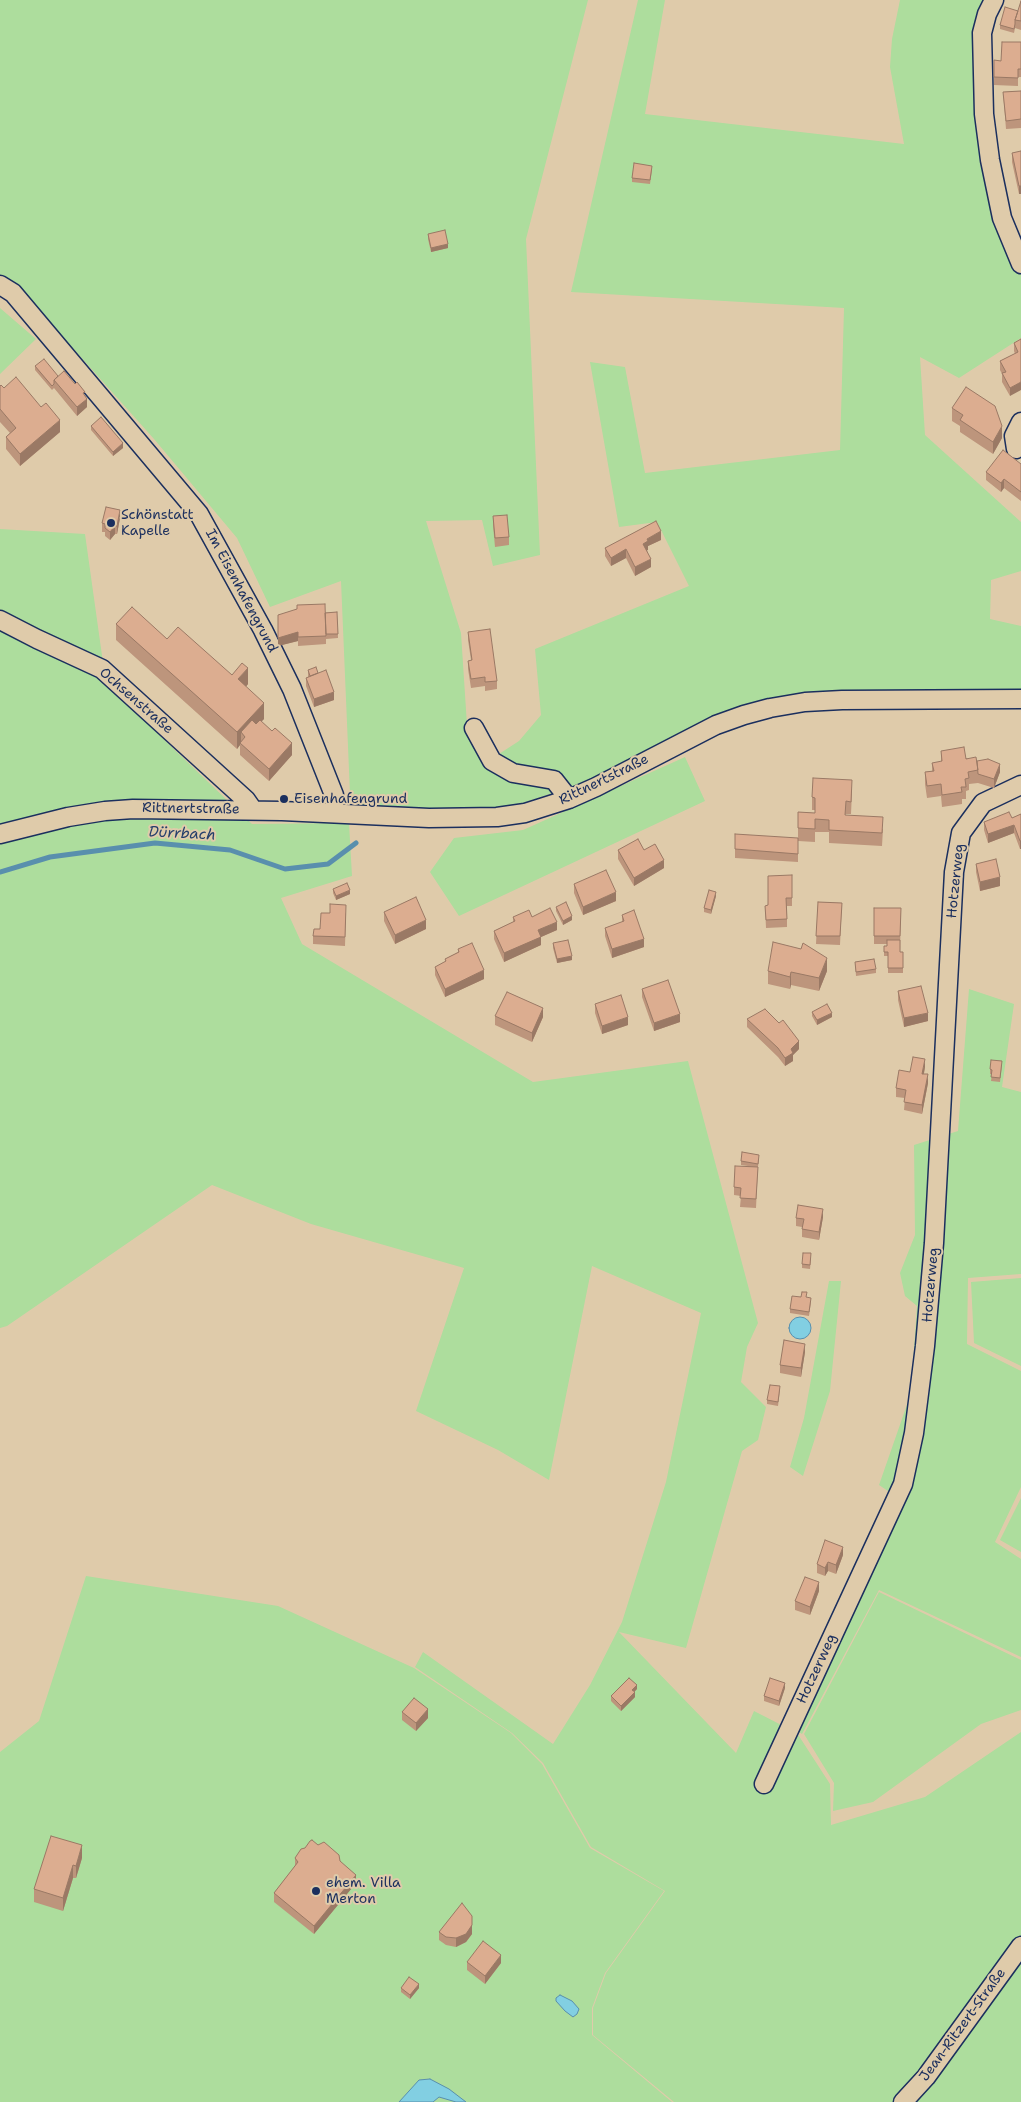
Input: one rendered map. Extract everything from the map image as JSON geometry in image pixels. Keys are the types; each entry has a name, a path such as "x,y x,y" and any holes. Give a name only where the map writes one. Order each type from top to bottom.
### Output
{"street":[{"path":"994,0 987,14 982,33 984,114 990,160 1002,218 1021,264"},
{"name":"Im Eisenhafengrund","path":"7,289 199,514 263,630 292,689 334,795 335,813"},
{"path":"1016,449 1014,436 1021,422"},
{"name":"Ochsenstraße","path":"0,620 102,669 246,800 253,810"},
{"name":"Rittnertstraße","path":"0,834 68,817 105,811 166,808 430,818 497,817 525,813 569,799 716,725 770,708 806,702 842,700 1021,699"},
{"path":"474,728 492,761 513,773 554,780 569,799"},
{"name":"Hotzerweg","path":"764,1784 903,1484 914,1433 925,1346 934,1243 954,872 961,833 983,803 1021,785"},
{"name":"Jean-Ritzert-Straße","path":"903,2102 926,2077 1021,1946"}],"green space":[{"path":"0,0 588,0 526,239 540,555 493,566 482,520 426,521 461,633 467,725 485,763 519,741 541,715 535,649 689,586 657,522 619,527 590,362 625,367 645,473 840,450 844,308 571,292 638,0 665,0 645,114 904,144 890,67 892,39 900,0 989,0 976,28 998,214 1021,274 1021,338 959,378 920,357 925,435 1021,522 1021,571 991,580 990,619 1021,626 1021,691 798,695 748,704 679,734 583,783 505,809 362,810 350,794 341,581 270,607 237,538 154,439 28,298 0,280"},
{"path":"0,308 36,339 0,374"},
{"path":"0,529 85,534 106,684 252,824 349,823 352,876 281,898 302,944 533,1082 688,1061 758,1323 747,1347 741,1382 766,1407 758,1440 742,1451 686,1648 619,1632 736,1753 754,1711 797,1733 830,1784 831,1825 925,1797 1021,1732 1021,2102 674,2102 593,2035 593,2008 606,1973 665,1891 591,1847 543,1763 512,1733 415,1667 423,1652 553,1744 590,1685 622,1622 666,1482 701,1313 592,1266 549,1480 498,1450 416,1411 464,1268 311,1224 212,1185 7,1326 0,1328"},
{"path":"685,757 705,801 459,916 430,872 454,838 523,830"},
{"path":"969,989 1014,1004 1002,1087 1021,1092 1021,1274 968,1278 967,1344 1021,1371 1021,1487 995,1542 1021,1559 1021,1657 879,1590 802,1734 793,1728 903,1501 879,1485 911,1393 917,1306 905,1296 900,1273 915,1235 914,1145 958,1131"},
{"path":"1021,1278 1021,1366 974,1343 971,1282"},
{"path":"829,1281 841,1281 830,1391 803,1476 790,1467 804,1418"},
{"path":"1021,1498 1021,1552 1000,1540"},
{"path":"86,1576 278,1606 414,1668 511,1733 542,1764 590,1848 664,1891 605,1973 592,2008 592,2035 672,2102 0,2102 0,1752 39,1721"},
{"path":"879,1592 1021,1660 1021,1710 981,1724 873,1802 833,1811 834,1783 804,1734"}],"water":[{"path":"800,1317 808,1320 811,1328 808,1336 800,1339 792,1336 789,1328 792,1320"},
{"path":"560,1995 572,2001 579,2009 573,2017 556,2001 556,1998"},
{"path":"430,2079 449,2089 466,2102 456,2102 439,2097 433,2102 399,2102 419,2080"}],"building":[{"path":"1021,1 1021,21 1015,20"},
{"path":"1005,7 1018,11 1014,29 1000,25"},
{"path":"1002,42 1021,42 1021,69 1018,69 1018,78 994,77 994,60 1001,61"},
{"path":"1021,91 1021,119 1006,121 1003,92"},
{"path":"1021,151 1021,186 1019,186 1012,153"},
{"path":"634,163 652,166 650,180 632,178"},
{"path":"445,230 448,244 431,248 428,234"},
{"path":"1021,339 1021,382 1010,388 1002,373 1006,372 1000,361 1018,352 1014,343"},
{"path":"44,359 58,376 52,386 35,366"},
{"path":"64,371 85,392 83,393 87,399 77,407 54,380"},
{"path":"16,377 41,407 46,403 60,420 20,454 6,437 16,428 0,409 0,386 4,388"},
{"path":"966,387 995,406 1002,426 993,442 960,420 963,415 952,408"},
{"path":"101,417 123,443 113,452 91,426"},
{"path":"1003,450 1021,464 1021,492 1004,479 1001,483 986,472"},
{"path":"106,507 120,510 117,526 110,532 105,528 105,524 102,523"},
{"path":"507,515 509,537 495,538 493,516"},
{"path":"656,521 661,531 647,539 648,541 643,544 651,559 635,567 626,549 611,558 605,548"},
{"path":"325,604 326,636 298,637 298,632 278,638 278,615 297,609 297,605"},
{"path":"132,607 167,639 178,627 232,675 242,663 248,668 238,679 264,703 237,732 116,624"},
{"path":"337,612 338,634 326,634 325,613"},
{"path":"490,629 497,681 485,682 485,677 471,679 468,661 472,660 468,632"},
{"path":"316,667 318,673 310,676 308,670"},
{"path":"326,670 334,692 314,699 306,678"},
{"path":"252,720 256,724 260,720 272,731 275,728 292,743 269,769 240,743 245,737 241,732"},
{"path":"964,747 966,759 976,757 978,770 968,772 969,778 965,779 966,787 961,787 962,792 942,795 941,784 927,786 925,772 934,771 932,763 942,761 941,751"},
{"path":"988,759 1000,764 994,779 978,774 977,761"},
{"path":"813,778 852,780 851,802 846,801 845,815 883,817 882,833 829,830 829,820 815,819 815,829 798,828 798,812 815,813 815,798 812,797"},
{"path":"1009,812 1012,818 1021,814 1021,841 1014,825 988,834 984,822"},
{"path":"735,834 798,838 798,854 735,849"},
{"path":"638,839 644,850 655,844 664,860 634,878 618,850"},
{"path":"996,859 1000,877 980,882 976,864"},
{"path":"606,870 616,892 583,907 574,884"},
{"path":"792,875 792,898 786,898 787,919 766,920 765,906 768,905 768,876"},
{"path":"347,883 350,890 336,896 333,889"},
{"path":"709,890 716,892 711,910 704,908"},
{"path":"416,897 426,920 395,935 384,912"},
{"path":"566,902 572,916 563,921 556,907"},
{"path":"818,902 842,903 840,936 816,936"},
{"path":"330,904 346,905 345,937 313,936 314,929 320,929 321,913 330,913"},
{"path":"550,908 557,922 538,930 541,937 504,953 494,931 515,921 513,917 529,910 532,917"},
{"path":"874,908 901,908 900,936 874,936"},
{"path":"634,910 644,939 612,949 605,928 624,921 622,915"},
{"path":"568,940 572,956 557,959 553,943"},
{"path":"887,940 900,940 900,952 903,952 903,968 888,968 888,952 884,952"},
{"path":"773,942 801,949 803,943 827,958 819,978 791,972 790,977 768,971"},
{"path":"472,943 484,970 445,989 435,967 459,952 458,949"},
{"path":"874,959 876,969 856,972 855,962"},
{"path":"668,980 680,1014 654,1023 642,989"},
{"path":"921,986 928,1013 904,1018 898,991"},
{"path":"507,992 543,1008 532,1033 495,1016"},
{"path":"621,995 628,1017 602,1026 595,1004"},
{"path":"827,1004 832,1013 817,1020 812,1012"},
{"path":"765,1009 779,1023 783,1020 799,1041 791,1049 793,1053 785,1058 778,1048 747,1019"},
{"path":"913,1057 925,1059 922,1074 928,1074 922,1105 904,1102 906,1090 896,1088 899,1070 910,1072"},
{"path":"991,1060 1002,1061 1000,1078 991,1077"},
{"path":"742,1152 759,1155 758,1164 741,1161"},
{"path":"735,1166 758,1167 756,1199 740,1198 741,1188 734,1187"},
{"path":"798,1205 823,1209 819,1232 802,1229 804,1219 796,1218"},
{"path":"803,1253 811,1253 810,1265 802,1264"},
{"path":"802,1292 807,1292 806,1297 811,1298 809,1312 790,1309 792,1296 801,1297"},
{"path":"784,1340 805,1344 801,1368 780,1365"},
{"path":"770,1385 780,1386 778,1402 767,1400"},
{"path":"825,1540 843,1547 836,1565 828,1562 825,1568 817,1564"},
{"path":"805,1577 819,1582 810,1607 795,1601"},
{"path":"629,1678 637,1685 632,1690 635,1692 621,1706 611,1696"},
{"path":"770,1678 785,1683 779,1701 764,1696"},
{"path":"414,1698 428,1709 416,1723 402,1712"},
{"path":"51,1836 82,1845 76,1866 73,1865 63,1898 34,1889"},
{"name":"ehem. Villa Merton","path":"312,1840 318,1845 324,1842 339,1855 340,1861 356,1875 314,1926 274,1893 298,1862 295,1858 301,1849 305,1848"},
{"path":"462,1903 472,1916 472,1925 466,1934 456,1938 446,1937 439,1932"},
{"path":"483,1941 501,1955 485,1976 467,1962"},
{"path":"409,1977 419,1984 410,1995 401,1988"}],"waterway":[{"name":"Dürrbach","path":"0,872 50,857 155,843 230,850 285,869 328,864 356,843"}],"place":[{"name":"Schönstatt Kapelle","path":"111,523"},
{"name":"Eisenhafengrund","path":"284,799"},
{"name":"ehem. Villa Merton","path":"316,1891"}]}
